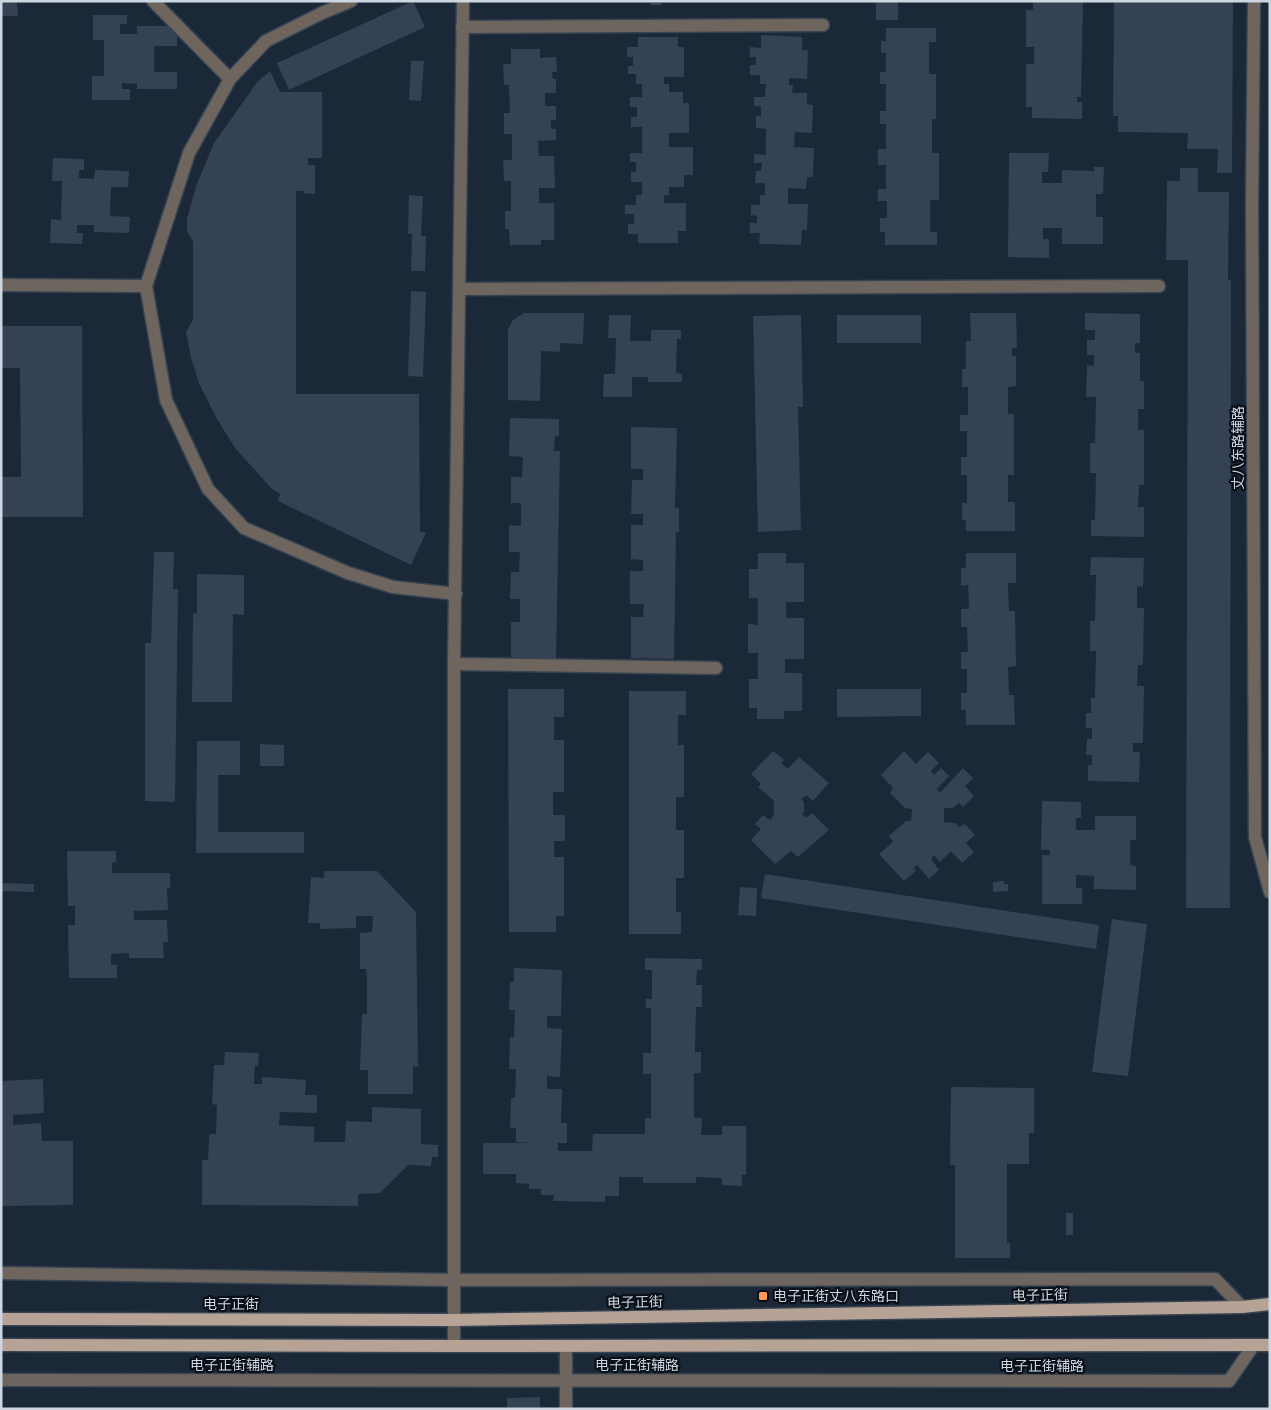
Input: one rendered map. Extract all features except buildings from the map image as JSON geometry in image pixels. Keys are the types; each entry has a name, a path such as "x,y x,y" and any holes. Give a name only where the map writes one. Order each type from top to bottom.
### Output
{"main road":[{"name":"电子正街","path":"1,1319 454,1320 1242,1307 1270,1304"},
{"path":"1,1345 1270,1345"}],"street":[{"path":"153,1 230,79"},
{"path":"351,1 322,12 266,41 230,79 189,152 146,286 166,400 208,489 244,528 348,573 393,587 456,594"},
{"path":"454,1346 454,664 463,1"},
{"name":"丈八东路辅路","path":"1254,1 1252,225 1255,837 1270,892"},
{"path":"462,27 823,25"},
{"path":"1,285 146,286"},
{"path":"460,289 1159,286"},
{"path":"454,664 716,668"},
{"path":"1,1273 453,1280 1215,1279 1242,1307"},
{"path":"566,1346 566,1409"},
{"name":"电子正街辅路","path":"1,1380 1229,1381 1253,1346"}],"place":[{"name":"电子正街丈八东路口","path":"763,1296"}]}
